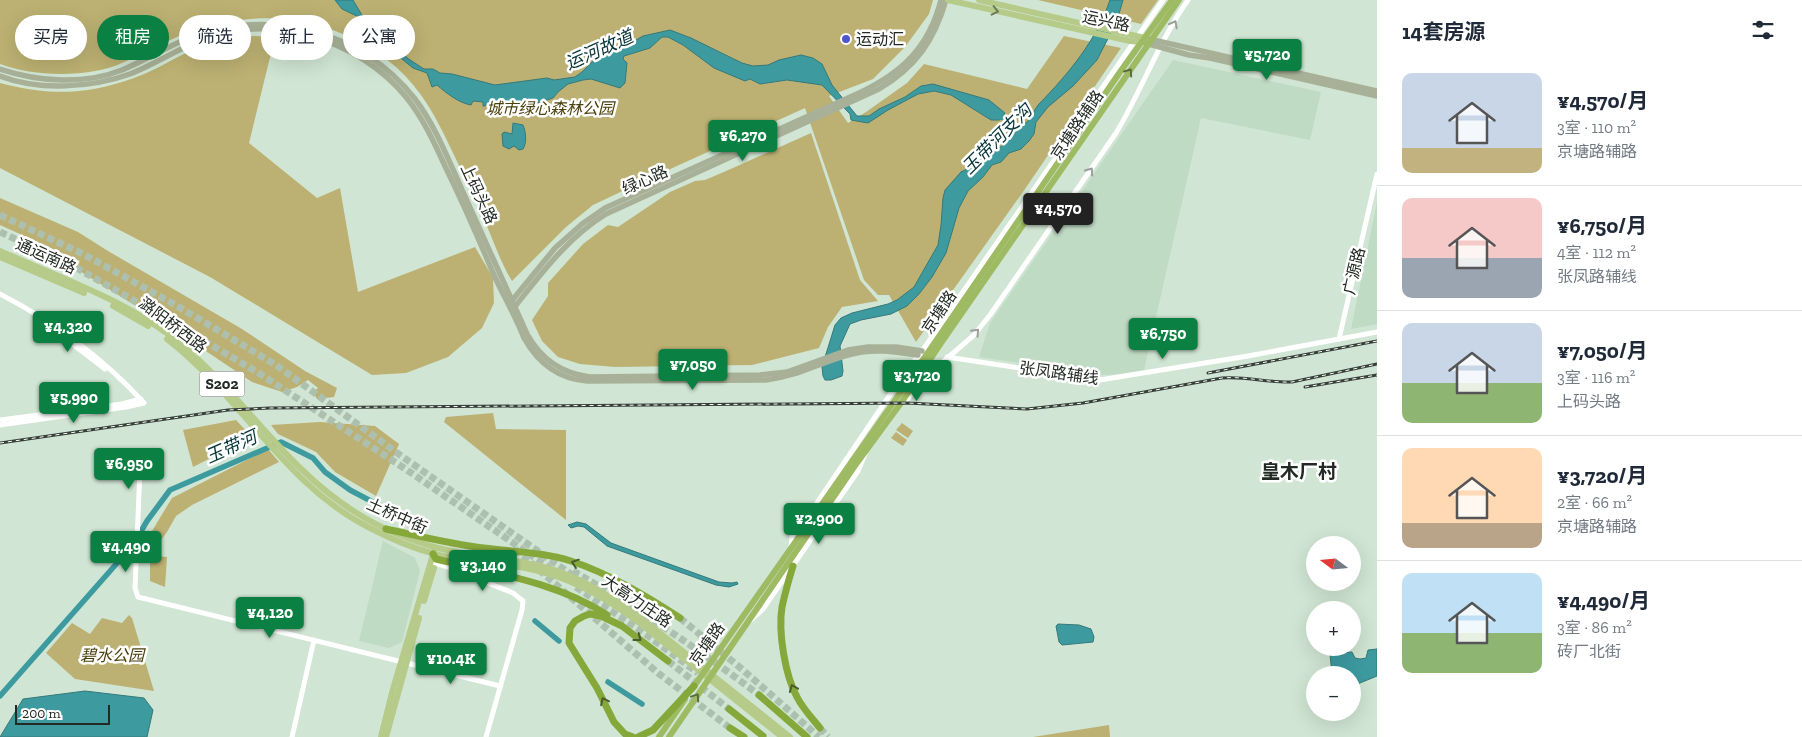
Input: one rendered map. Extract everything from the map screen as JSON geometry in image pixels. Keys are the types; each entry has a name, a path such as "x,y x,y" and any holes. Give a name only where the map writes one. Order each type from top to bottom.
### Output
{"highway":[{"name":"京塘路","path":"669,737 707,674 790,548 912,376 959,305 1172,0"},
{"name":"京塘路","path":"659,737 694,686 707,674 744,627 869,446 897,409 1143,40 1180,0"},
{"path":"812,538 816,522"},
{"path":"386,529 437,551 572,596 606,614 668,661"},
{"path":"437,551 484,548 534,552 572,562 631,588 680,618"},
{"path":"793,566 782,607 781,621 789,678 796,696 804,709 820,728"},
{"path":"622,626 601,616 590,614 572,625 568,638 569,643 597,688 614,722 624,734 633,737"},
{"path":"638,737 653,730 694,686"},
{"path":"759,696 806,737"},
{"path":"728,709 763,736"},
{"path":"730,728 744,737"}],"main road":[{"name":"绿心路","path":"512,306 555,248 582,224 605,208 859,93 887,78 903,66 919,49 934,22 941,0"},
{"name":"绿心路","path":"512,306 568,242 581,230 606,214 891,82 911,66 927,46 938,25 947,0"},
{"name":"运兴路","path":"947,0 1096,30 1114,30 1143,40"},
{"name":"运兴路","path":"979,0 1096,30 1110,37 1143,40"},
{"name":"上码头路","path":"0,69 17,75 65,80 98,76 121,70 184,40 232,26 269,24 310,30 352,46 380,64 408,94 428,124 521,324 528,346 540,360 556,372 570,378 587,381 708,378 766,380 792,375 861,352 920,353"},
{"name":"上码头路","path":"0,76 23,82 58,86 107,81 145,67 200,40 240,31 269,29 310,35 345,49 380,71 408,94"},
{"path":"1121,39 1124,36 1123,32"},
{"path":"1143,40 1377,96"},
{"path":"1162,46 1377,91"},
{"name":"通运南路","path":"0,250 80,289"},
{"name":"通运南路","path":"0,257 80,289"},
{"name":"潞阳桥西路","path":"80,289 153,328 177,347 219,388 297,474 312,488 342,508"},
{"name":"土桥中街","path":"342,508 386,529"},
{"name":"大高力庄路","path":"342,508 368,527 400,542 437,551 529,563 569,575 589,585 628,608 782,737"},
{"path":"381,737 437,551"},
{"path":"386,737 404,663"},
{"name":"大高力庄路","path":"707,674 790,737"}],"street":[{"name":"京塘路辅路","path":"790,548 792,536 822,496 904,374 1143,40 1163,0"},
{"path":"897,409 907,400 921,381 974,334 990,315 1116,134 1188,0"},
{"name":"广源路","path":"1339,339 1377,174"},
{"path":"0,296 40,316 79,344 127,384 140,401"},
{"name":"张凤路辅线","path":"947,357 1100,380 1239,358 1377,332"},
{"path":"912,386 921,381"},
{"path":"0,420 140,401"},
{"path":"0,425 126,407 140,401"},
{"path":"744,627 763,609 793,566 858,471 869,446"},
{"path":"140,470 135,588 138,597 500,686"},
{"path":"437,551 458,569 523,600 524,604 486,737"},
{"path":"292,737 314,640"}],"shaded area":[{"path":"1173,60 1321,92 1310,140 1201,118 1144,370 1100,375 979,357 990,323"},
{"path":"1377,202 1377,324 1351,329"},
{"path":"383,541 415,558 420,571 402,642 389,648 359,641"}],"green space":[{"name":"城市绿心森林公园","path":"0,0 933,0 929,14 905,47 873,79 829,96 848,123 907,83 924,64 1027,89 1064,36 1121,48 1025,189 916,342 889,295 878,295 864,280 805,108 593,205 566,227 512,281 443,132 430,109 414,85 387,60 415,60 415,15 343,15 343,34 333,30 333,15 261,15 261,19 251,19 251,15 179,15 179,36 169,41 169,15 97,15 97,60 128,60 109,68 61,74 29,71 0,64"},
{"path":"1038,0 1158,0 1141,24"},
{"path":"251,36 261,36 261,60 269,60 249,143 317,198 340,188 358,292 475,247 493,278 494,303 482,328 448,357 406,373 372,375 210,277 0,168 0,83 35,90 67,92 117,84 142,75 179,57 179,60 251,60"},
{"path":"811,133 860,280 878,301 842,307 828,327 819,348 752,365 615,367 580,364 558,357 542,341 532,320 548,296 548,283 583,244 608,225 618,227 670,192 695,181 705,180"},
{"path":"0,198 78,232 242,329 305,371 337,388 334,397 317,399 313,392 318,388 308,380 297,387 282,392 252,382 176,331 75,268 80,261 0,225"},
{"path":"493,413 496,429 566,430 566,520 444,422 446,417"},
{"path":"236,420 252,437 193,467 183,430"},
{"path":"320,422 375,426 399,444 376,496 335,472 316,452 278,434 271,425"},
{"path":"902,423 913,431 908,438 896,430"},
{"path":"896,432 907,440 903,446 891,438"},
{"path":"268,449 279,462 192,505 176,516 167,532 152,552 150,552 152,531 172,498"},
{"path":"153,556 167,557 165,587 150,581 150,559"},
{"name":"碧水公园","path":"129,615 132,618 154,691 75,679 46,653 72,623 90,634 102,618 122,623"},
{"path":"1109,725 1110,737 1033,737"}],"water":[{"path":"335,0 353,0 362,15 355,15 342,9"},
{"path":"1110,0 1123,0 1117,21 1097,60 1073,86 1048,107 1036,122 1034,134 1029,141 1021,149 1009,153 1001,162 992,165 983,177 968,191 959,208 946,253 932,277 919,294 907,306 891,314 850,324 840,346 842,376 825,380 822,367 835,325 841,318 852,313 897,300 914,287 938,245 945,190 961,172 981,162 988,151 1003,145 1016,127 1028,121 1037,106 1061,80 1089,43"},
{"path":"670,30 742,63 753,66 768,65 779,60 801,55 813,58 822,64 832,85 857,116 869,116 879,109 905,97 921,86 933,84 989,100 1005,113 1000,120 991,120 951,95 934,91 918,94 868,123 851,120 850,114 822,85 787,80 760,84 750,79 745,81 714,68 683,45 668,37 662,37 650,48 624,56 623,59 627,63 625,83 620,88 591,79 583,80 568,84 553,98 510,107 483,106 483,102 473,101 471,105 466,104 457,100 437,85 432,87 427,73 413,68 403,60 410,60 424,69 433,69 440,73 452,74 495,85 547,78 554,80 575,77 592,62 619,50 643,36"},
{"path":"513,123 523,125 526,137 523,149 519,150 514,146 509,149 503,146 502,134 504,132 512,134"},
{"path":"577,522 586,524 611,543 719,582 737,582 738,584 729,587 716,585 607,546 584,527 571,528 568,525"},
{"path":"1058,624 1079,625 1091,629 1094,637 1093,642 1062,645 1059,642 1056,626"},
{"path":"1377,649 1377,676 1361,683 1361,666 1331,666 1330,656 1354,656 1360,659 1366,658 1368,650"},
{"path":"85,691 144,698 153,710 147,737 0,737 23,699"}],"waterway":[{"name":"运河故道","path":"997,116 1005,118 1010,123"},
{"name":"玉带河","path":"0,696 133,545 147,521 170,490 281,442 313,458 325,472 350,490 401,517"},
{"name":"玉带河","path":"535,621 559,641"},
{"name":"玉带河","path":"608,682 642,704"}],"tunnel":[{"path":"0,215 83,254 179,307 276,365 400,455 575,577"},
{"path":"0,232 66,262 257,372 404,468 551,569"},
{"path":"515,549 658,673 730,728"},
{"path":"573,571 668,630 759,695"},
{"path":"576,587 644,633 698,673"},
{"path":"680,618 819,737"},
{"path":"668,661 729,709"},
{"path":"820,728 828,737"}],"railway":[{"path":"1208,373 1377,341"},
{"path":"0,443 228,410 270,408 907,403 1027,409 1083,403 1222,378 1292,382 1377,364"},
{"path":"1305,387 1377,375"}],"place":[{"name":"运动汇","path":"846,39"}],"district":[{"name":"皇木厂村","path":"1299,471"}],"water label":[{"name":"玉带河支沟","path":"997,139"}]}
